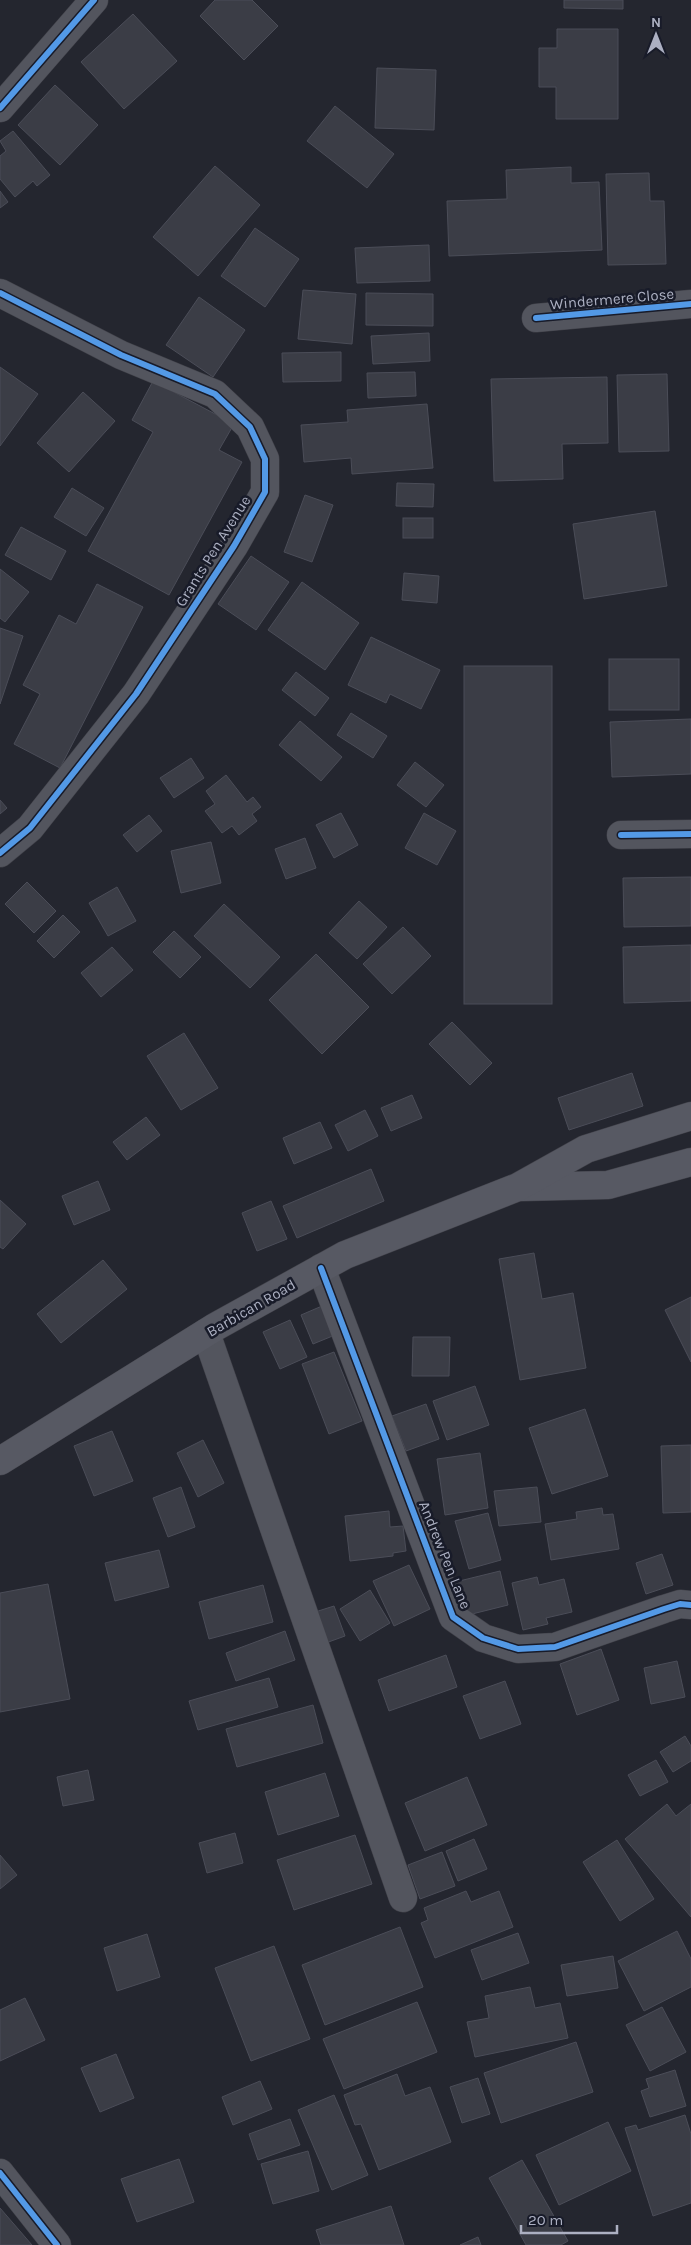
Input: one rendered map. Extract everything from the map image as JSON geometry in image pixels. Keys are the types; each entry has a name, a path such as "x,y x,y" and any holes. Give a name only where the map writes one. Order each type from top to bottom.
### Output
{"main road":[{"name":"Barbican Road","path":"0,1461 206,1333 345,1255 518,1187 586,1149 691,1116"},
{"name":"Barbican Road","path":"518,1187 608,1185 691,1162"}],"street":[{"path":"0,108 94,0"},
{"name":"Grants Pen Avenue","path":"0,293 121,355 215,394 250,428 265,459 264,492 234,546 136,694 30,828 0,853"},
{"name":"Windermere Close","path":"536,318 691,304"},
{"path":"621,836 691,834"},
{"name":"Andrew Pen Lane","path":"321,1268 453,1617 483,1638 518,1649 555,1647 672,1607 691,1605"},
{"path":"206,1333 403,1898"},
{"path":"0,2173 57,2245"}],"building":[{"path":"215,0 252,0 278,26 244,60 200,16"},
{"path":"564,0 623,0 623,9 564,8"},
{"path":"133,14 177,61 124,109 81,62"},
{"path":"557,29 618,29 618,119 556,119 556,87 539,87 539,48 557,48"},
{"path":"377,68 436,70 434,130 375,128"},
{"path":"55,85 98,125 60,165 18,125"},
{"path":"335,106 394,154 367,188 307,141"},
{"path":"13,131 50,175 37,186 33,181 15,197 0,179 0,156 6,151 0,141"},
{"path":"215,166 260,205 198,276 153,237"},
{"path":"571,167 571,183 599,182 602,250 449,256 447,201 507,199 506,170"},
{"path":"649,173 650,201 664,201 666,264 608,265 606,174"},
{"path":"0,191 8,202 0,208"},
{"path":"255,228 299,259 265,307 221,276"},
{"path":"429,245 430,281 357,283 355,248"},
{"path":"303,290 356,294 352,344 298,339"},
{"path":"366,293 433,294 433,326 366,325"},
{"path":"199,297 245,330 213,377 166,345"},
{"path":"429,333 430,361 373,364 371,336"},
{"path":"341,352 341,381 283,382 282,353"},
{"path":"0,367 38,394 0,446"},
{"path":"415,372 416,396 368,398 367,373"},
{"path":"667,374 669,451 619,452 617,375"},
{"path":"607,377 608,443 562,444 563,479 494,481 491,379"},
{"path":"153,381 234,424 219,450 242,462 169,595 88,551 153,432 132,420"},
{"path":"83,392 115,421 69,472 37,443"},
{"path":"427,404 433,468 352,474 351,458 304,462 301,425 348,422 347,410"},
{"path":"397,483 434,484 433,507 396,506"},
{"path":"72,488 104,508 86,536 54,517"},
{"path":"305,495 333,505 312,562 284,552"},
{"path":"655,511 667,586 584,599 573,524"},
{"path":"403,518 433,518 433,538 403,538"},
{"path":"21,527 66,551 51,580 5,555"},
{"path":"251,556 289,582 256,630 218,604"},
{"path":"0,569 29,592 5,622 0,618"},
{"path":"404,573 439,576 437,603 402,600"},
{"path":"302,582 359,623 325,670 268,630"},
{"path":"97,584 143,607 60,768 14,744 40,694 23,685 59,615 76,624"},
{"path":"0,628 23,636 0,704"},
{"path":"371,637 440,670 421,709 390,694 386,703 348,685"},
{"path":"609,659 679,659 679,710 609,710"},
{"path":"464,666 552,666 552,1004 464,1004"},
{"path":"296,672 329,698 315,716 282,690"},
{"path":"351,713 387,736 373,758 337,735"},
{"path":"691,719 691,774 612,777 610,722"},
{"path":"300,721 342,757 321,781 279,745"},
{"path":"191,758 204,778 174,798 160,778"},
{"path":"415,762 444,785 426,807 397,785"},
{"path":"226,775 247,802 253,797 261,807 252,814 257,821 239,835 232,826 222,833 205,811 215,804 206,791"},
{"path":"0,800 7,808 0,814"},
{"path":"341,813 358,845 334,858 316,825"},
{"path":"424,813 456,831 437,865 405,848"},
{"path":"149,815 162,831 137,852 123,835"},
{"path":"305,838 316,868 286,879 275,849"},
{"path":"211,842 221,883 181,893 171,851"},
{"path":"691,877 691,926 624,927 623,878"},
{"path":"27,882 56,911 34,933 5,904"},
{"path":"117,887 136,921 108,936 89,903"},
{"path":"359,901 387,927 357,959 329,933"},
{"path":"224,904 280,957 250,988 194,936"},
{"path":"63,915 80,932 54,958 37,941"},
{"path":"403,927 431,956 392,994 363,964"},
{"path":"174,931 201,957 180,978 153,952"},
{"path":"691,945 691,1001 624,1003 623,947"},
{"path":"112,947 133,970 101,997 81,973"},
{"path":"316,954 369,1007 322,1054 269,1000"},
{"path":"452,1022 492,1063 470,1085 429,1044"},
{"path":"184,1033 218,1088 181,1110 147,1056"},
{"path":"632,1073 643,1106 569,1130 558,1098"},
{"path":"412,1095 422,1118 391,1131 381,1108"},
{"path":"365,1110 378,1136 348,1151 335,1125"},
{"path":"146,1117 160,1135 127,1160 113,1142"},
{"path":"320,1122 332,1148 294,1164 283,1138"},
{"path":"371,1169 384,1201 297,1238 283,1206"},
{"path":"98,1181 110,1210 74,1225 62,1196"},
{"path":"0,1200 26,1224 3,1249 0,1247"},
{"path":"271,1201 287,1239 257,1251 242,1213"},
{"path":"534,1253 542,1299 573,1293 586,1368 520,1380 499,1259"},
{"path":"103,1260 127,1289 61,1343 37,1314"},
{"path":"691,1297 691,1362 665,1310"},
{"path":"322,1306 335,1335 313,1344 301,1315"},
{"path":"290,1320 307,1357 280,1369 263,1332"},
{"path":"413,1337 450,1337 449,1376 412,1376"},
{"path":"334,1352 362,1421 329,1434 302,1364"},
{"path":"475,1386 489,1425 447,1440 433,1401"},
{"path":"426,1404 439,1439 406,1451 392,1416"},
{"path":"585,1409 608,1476 552,1494 529,1428"},
{"path":"112,1431 133,1481 94,1496 74,1446"},
{"path":"203,1440 224,1483 198,1497 177,1453"},
{"path":"691,1445 691,1512 663,1513 661,1446"},
{"path":"480,1453 488,1508 445,1515 437,1459"},
{"path":"181,1487 195,1527 168,1537 153,1498"},
{"path":"537,1487 541,1522 499,1526 494,1491"},
{"path":"602,1508 603,1515 613,1514 619,1549 551,1560 545,1524 577,1519 576,1512"},
{"path":"389,1511 390,1527 403,1526 406,1551 393,1553 393,1556 350,1561 345,1516"},
{"path":"488,1513 501,1560 469,1569 455,1521"},
{"path":"159,1550 169,1587 115,1601 105,1563"},
{"path":"662,1554 673,1585 646,1594 636,1563"},
{"path":"409,1565 430,1609 394,1626 373,1581"},
{"path":"500,1571 508,1605 456,1618 447,1584"},
{"path":"537,1577 539,1585 564,1579 572,1612 546,1618 548,1624 523,1630 512,1583"},
{"path":"48,1584 70,1699 0,1712 0,1593"},
{"path":"263,1585 273,1622 209,1639 199,1602"},
{"path":"370,1590 390,1623 360,1641 340,1609"},
{"path":"334,1606 345,1636 323,1644 312,1613"},
{"path":"285,1631 295,1660 236,1681 226,1653"},
{"path":"601,1649 619,1700 577,1715 560,1664"},
{"path":"446,1655 457,1687 389,1711 378,1680"},
{"path":"677,1661 685,1697 651,1704 644,1668"},
{"path":"269,1678 278,1707 198,1730 189,1701"},
{"path":"505,1681 521,1724 480,1739 463,1696"},
{"path":"313,1705 323,1743 237,1767 226,1729"},
{"path":"685,1736 691,1746 691,1761 673,1772 660,1752"},
{"path":"656,1760 668,1782 640,1796 628,1775"},
{"path":"88,1770 94,1800 63,1806 57,1777"},
{"path":"325,1773 339,1816 278,1835 265,1792"},
{"path":"467,1777 487,1825 425,1851 405,1803"},
{"path":"667,1804 676,1816 691,1804 691,1917 625,1839"},
{"path":"235,1833 243,1863 207,1873 199,1843"},
{"path":"355,1835 372,1884 294,1910 277,1860"},
{"path":"474,1839 487,1869 458,1881 446,1851"},
{"path":"617,1840 654,1899 620,1921 583,1862"},
{"path":"442,1852 455,1886 420,1899 408,1865"},
{"path":"0,1855 17,1875 0,1889"},
{"path":"466,1891 471,1902 499,1891 513,1927 435,1958 421,1923 428,1920 424,1908"},
{"path":"400,1927 423,1987 325,2025 302,1965"},
{"path":"677,1931 691,1959 691,1987 644,2011 618,1961"},
{"path":"518,1933 529,1963 482,1980 471,1950"},
{"path":"147,1934 160,1977 117,1991 104,1948"},
{"path":"274,1946 310,2039 251,2061 215,1968"},
{"path":"613,1956 618,1988 567,1996 561,1965"},
{"path":"530,1987 535,2008 560,2003 568,2038 475,2057 467,2022 489,2018 485,1996"},
{"path":"25,1998 45,2040 0,2061 0,2010"},
{"path":"417,2002 437,2052 344,2089 323,2039"},
{"path":"662,2007 686,2052 650,2071 626,2025"},
{"path":"576,2042 593,2092 501,2123 484,2073"},
{"path":"116,2054 134,2098 100,2112 81,2068"},
{"path":"675,2070 686,2106 650,2117 641,2091 649,2088 646,2079"},
{"path":"397,2074 405,2096 430,2087 451,2142 379,2170 361,2124 355,2125 344,2095"},
{"path":"478,2078 490,2114 462,2123 450,2087"},
{"path":"260,2081 272,2109 233,2125 222,2097"},
{"path":"334,2095 368,2175 332,2190 298,2110"},
{"path":"685,2115 691,2134 691,2203 653,2216 625,2128 636,2125 638,2130"},
{"path":"290,2119 300,2145 258,2160 249,2134"},
{"path":"608,2122 631,2171 559,2205 536,2155"},
{"path":"308,2151 319,2191 273,2204 261,2164"},
{"path":"179,2159 194,2202 137,2222 121,2179"},
{"path":"522,2160 568,2241 561,2245 526,2245 489,2178"},
{"path":"391,2206 404,2245 321,2245 316,2230"},
{"path":"0,2208 32,2245 0,2245"},
{"path":"478,2237 481,2245 460,2245"}],"cycle path":[{"path":"0,108 94,0"},
{"path":"0,293 121,355 215,394 250,427 265,459 265,492 234,546 136,694 30,828 0,853"},
{"path":"536,318 691,304"},
{"path":"621,835 691,834"},
{"path":"321,1268 453,1617 483,1638 518,1649 555,1647 680,1604 691,1605"},
{"path":"0,2173 57,2245"}]}
